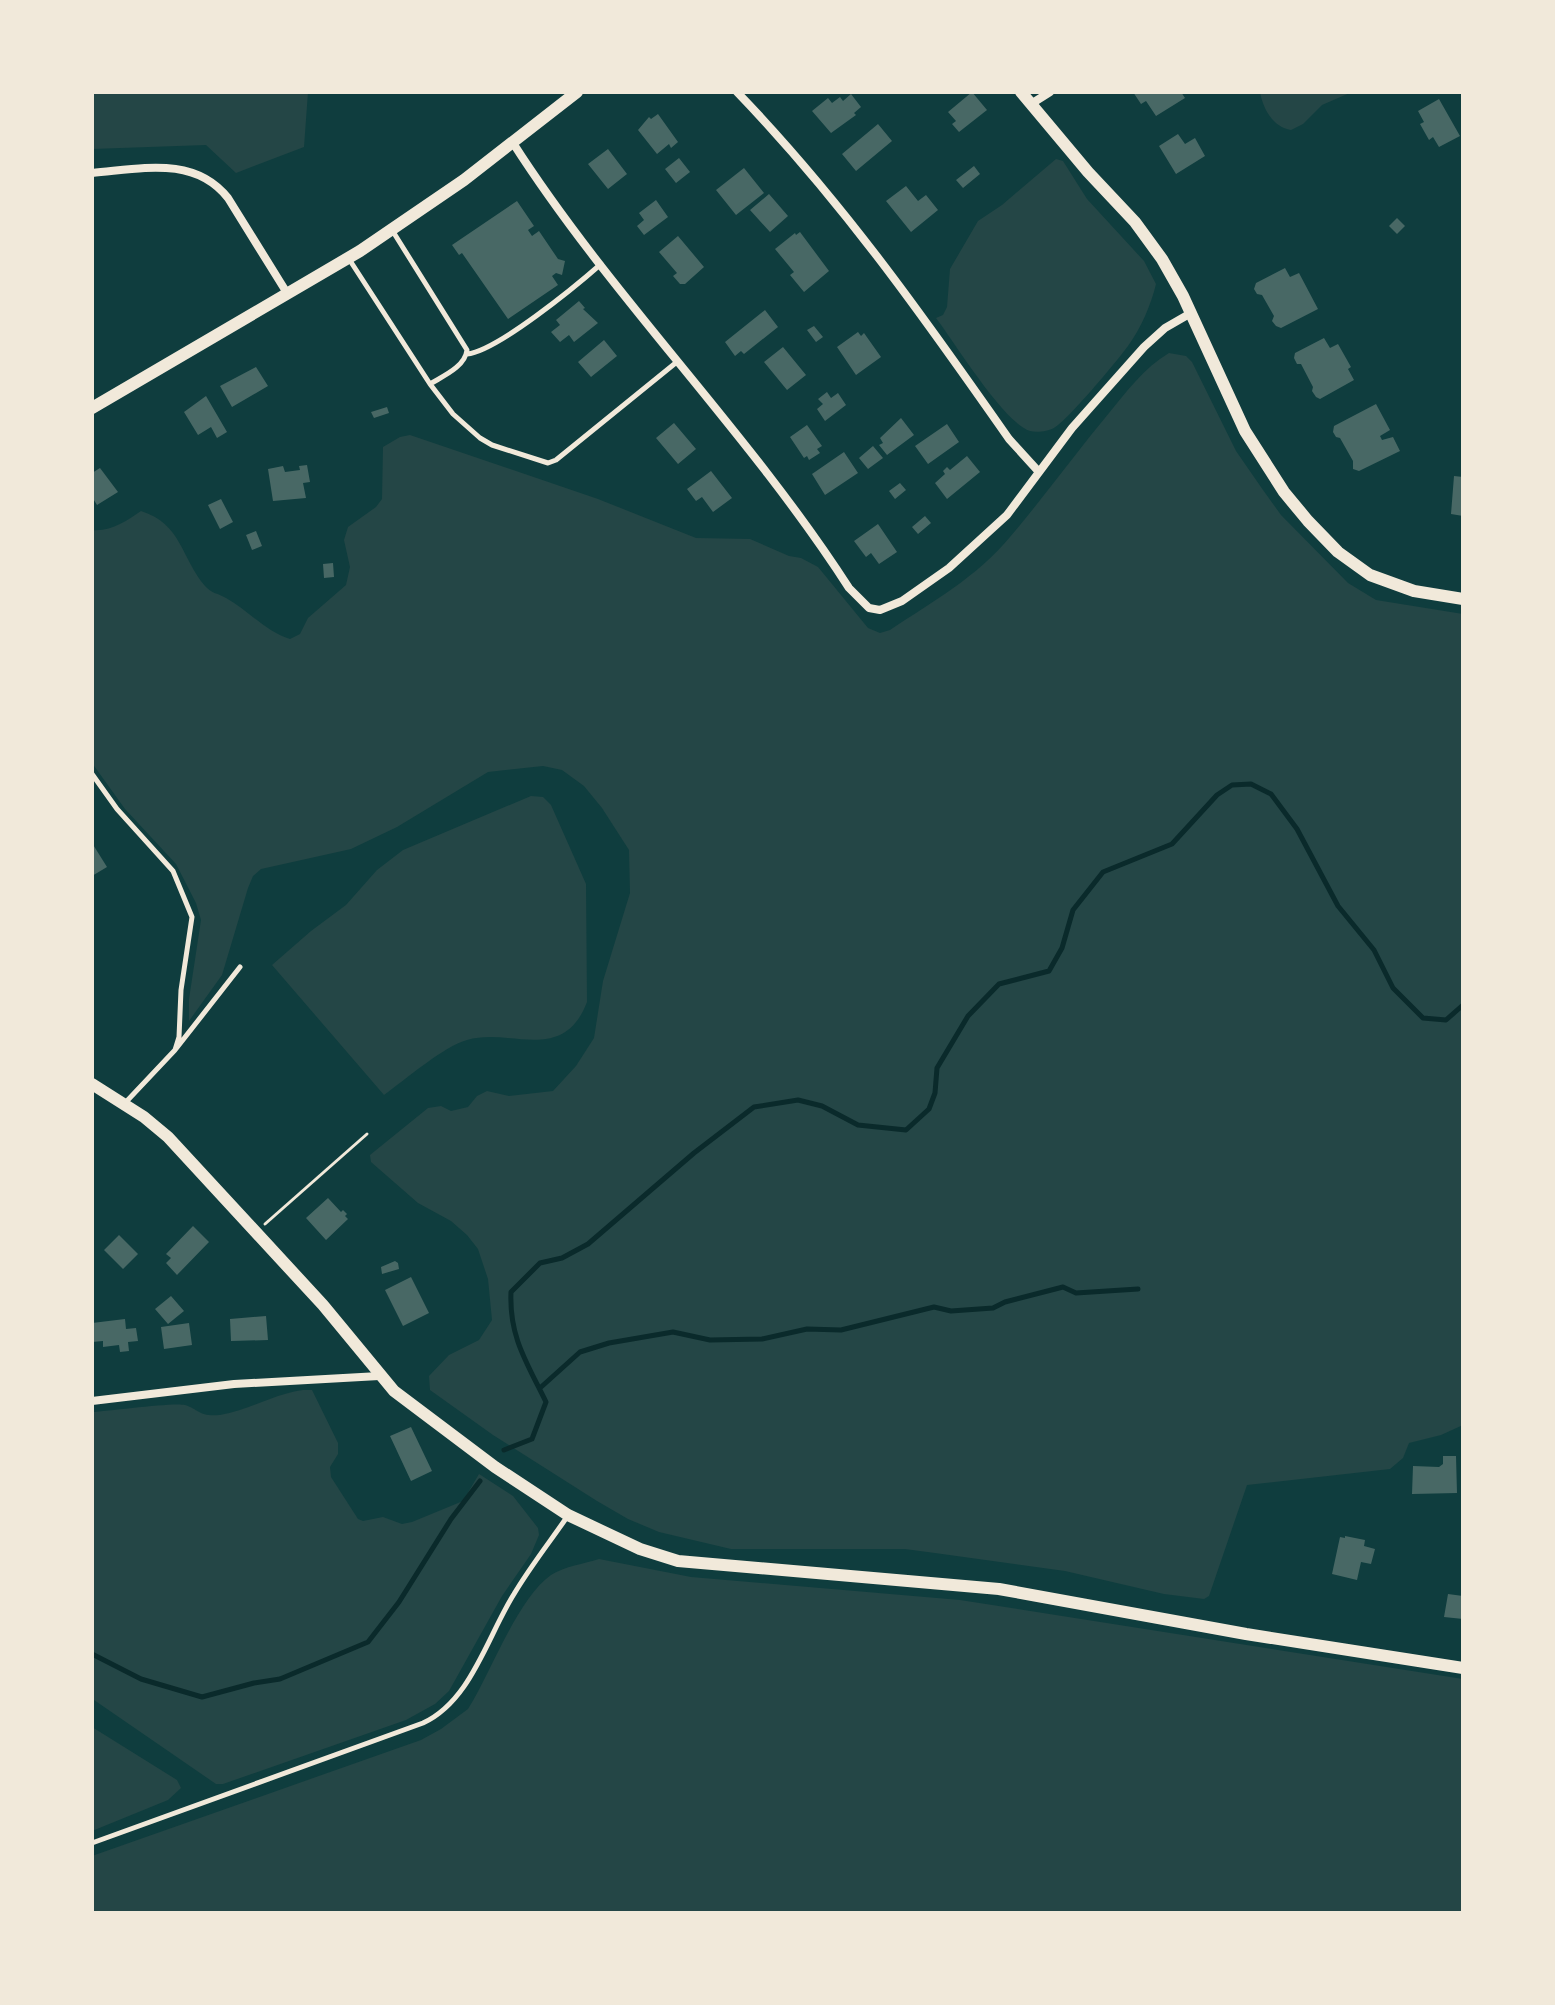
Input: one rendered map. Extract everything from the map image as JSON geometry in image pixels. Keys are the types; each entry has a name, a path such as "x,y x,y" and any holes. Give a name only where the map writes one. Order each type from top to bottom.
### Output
{"street":[{"path":"92,408 348,258 464,180 577,92"},
{"path":"737,92 845,213 1009,439 1039,472"},
{"path":"1021,92 1155,248 1191,313 1238,418 1268,468 1308,521 1338,552 1363,571 1414,591 1463,599"},
{"path":"1031,104 1050,92"},
{"path":"513,143 553,203 789,501 858,600 869,608 880,610 902,601 949,568 1007,515 1072,428 1144,347 1165,328 1191,313"},
{"path":"92,173 170,167 206,177 218,185 228,198 287,293"},
{"path":"92,1084 168,1137 323,1305 394,1391 483,1458 568,1515 640,1549 678,1561 999,1589 1246,1634 1463,1668"},
{"path":"92,1401 234,1384 379,1376"}],"lane":[{"path":"392,229 463,341 467,354"},
{"path":"348,258 453,414 480,438 507,450 550,463 678,361"},
{"path":"430,384 462,363 467,354 487,348 540,312 601,264"},
{"path":"92,774 117,809 173,871 192,917 175,1050"},
{"path":"124,1104 175,1050 240,967"},
{"path":"92,1843 423,1723 446,1711 461,1693 515,1591 568,1515"}],"path":[{"path":"256,1232 367,1134"}],"shaded area":[{"path":"92,92 308,92 304,147 236,173 206,145 92,149"},
{"path":"1260,92 1352,92 1322,105 1303,124 1291,130 1279,125 1270,116"},
{"path":"1056,159 1063,161 1087,199 1144,261 1156,284 1148,308 1128,346 1061,423 1049,430 1033,432 1019,425 994,398 936,318 943,315 947,307 950,269 978,221 1002,205"},
{"path":"1169,353 1186,356 1192,362 1236,451 1263,490 1281,515 1348,583 1376,600 1463,614 1463,1425 1441,1435 1409,1443 1403,1458 1390,1469 1247,1485 1209,1596 1204,1599 1164,1594 1065,1571 905,1549 731,1549 659,1532 628,1519 493,1435 430,1390 429,1376 449,1355 479,1340 492,1320 488,1279 478,1249 467,1235 451,1221 418,1203 371,1162 370,1155 428,1108 441,1106 451,1111 468,1107 477,1096 487,1091 509,1096 553,1091 576,1066 594,1038 603,981 630,893 629,850 584,786 562,770 543,766 488,772 397,827 351,849 261,869 253,876 248,888 222,975 189,1021 189,999 201,920 196,903 176,864 125,809 92,763 92,530 112,528 141,511 155,517 173,533 208,589 290,639 300,634 308,618 346,585 350,567 344,540 348,527 382,499 383,447 410,435 598,499 696,538 750,539 801,558 818,567 868,628 880,633 890,630 953,588 997,551 1129,388"},
{"path":"531,796 543,797 551,805 586,884 587,1002 577,1021 564,1033 534,1040 484,1037 458,1043 384,1095 272,965 346,905 377,870 403,850"},
{"path":"312,1390 338,1443 338,1454 330,1467 331,1477 358,1519 383,1517 402,1524 412,1522 463,1501 479,1474 513,1496 538,1528 539,1535 531,1554 502,1596 449,1691 435,1704 406,1720 216,1784 92,1696 92,1412 179,1404 204,1414 220,1415"},
{"path":"599,1559 691,1577 960,1600 1463,1679 1463,1913 92,1913 92,1856 421,1740 441,1729 468,1709 516,1618 539,1586 556,1572"},
{"path":"92,1727 177,1780 181,1788 168,1800 92,1831"}],"building":[{"path":"972,92 987,110 959,132 952,124 956,121 948,112"},
{"path":"1133,92 1181,92 1185,98 1156,116 1146,101 1141,104"},
{"path":"851,94 861,107 854,113 856,115 831,133 812,111 828,98 832,103 840,97 843,101"},
{"path":"1439,99 1460,136 1439,147 1433,137 1429,140 1420,124 1424,122 1418,111"},
{"path":"658,114 678,142 671,148 669,144 657,154 638,130 649,117 651,119"},
{"path":"878,124 892,141 856,171 842,154"},
{"path":"1178,134 1185,144 1195,138 1205,156 1176,174 1159,146"},
{"path":"608,149 627,174 608,189 588,164"},
{"path":"679,158 690,172 676,183 665,169"},
{"path":"974,166 980,174 963,188 956,180"},
{"path":"744,168 764,193 736,215 716,190"},
{"path":"906,186 918,201 926,195 938,210 911,232 886,201"},
{"path":"769,194 788,216 770,232 750,210"},
{"path":"656,200 668,217 644,235 637,226 644,220 639,213"},
{"path":"517,201 534,226 528,230 532,236 539,231 558,259 565,261 562,275 556,273 552,276 558,285 508,319 462,253 459,255 452,245"},
{"path":"1397,218 1405,226 1397,234 1389,226"},
{"path":"800,232 829,271 804,292 790,275 794,272 775,249"},
{"path":"678,236 704,267 685,284 680,284 673,276 677,273 659,252"},
{"path":"1285,268 1290,277 1299,273 1318,309 1281,328 1272,321 1274,316 1262,295 1254,289 1256,283"},
{"path":"579,301 598,323 574,342 569,335 560,342 551,332 560,325 556,320"},
{"path":"765,310 778,327 744,354 741,351 735,356 725,342"},
{"path":"814,326 823,337 816,342 807,330"},
{"path":"858,332 861,336 864,333 881,357 856,375 837,347"},
{"path":"1324,338 1330,348 1338,344 1351,367 1348,369 1354,380 1320,399 1312,391 1313,387 1301,364 1297,364 1294,358 1295,353"},
{"path":"604,340 617,356 591,377 578,362"},
{"path":"783,347 806,375 787,390 764,362"},
{"path":"256,367 268,386 232,407 220,386"},
{"path":"827,392 831,398 838,393 846,405 825,421 817,409 823,404 818,399"},
{"path":"206,396 227,432 217,438 211,427 198,435 184,412"},
{"path":"1376,404 1390,430 1380,436 1382,440 1393,437 1400,451 1359,471 1353,469 1353,461 1333,432 1334,426"},
{"path":"387,407 389,413 374,418 371,412"},
{"path":"901,418 914,435 887,455 879,445 883,443 880,438"},
{"path":"674,423 696,449 678,464 656,438"},
{"path":"947,424 959,442 928,464 915,446"},
{"path":"807,425 822,446 817,449 820,453 809,460 807,456 804,458 790,437"},
{"path":"873,446 883,458 868,469 859,458"},
{"path":"844,452 858,473 825,495 812,474"},
{"path":"967,456 980,472 947,499 935,483 945,474 943,471 947,467 950,470"},
{"path":"307,465 310,482 303,483 306,498 273,501 268,469 283,466 285,472 300,470 299,466"},
{"path":"100,468 118,492 97,505 92,497 92,473"},
{"path":"711,471 732,498 713,512 702,497 696,501 687,489"},
{"path":"1454,476 1463,477 1463,516 1451,514"},
{"path":"900,483 906,490 895,499 889,491"},
{"path":"221,499 233,522 220,529 208,505"},
{"path":"925,516 931,523 918,534 912,527"},
{"path":"878,524 897,552 879,564 871,553 866,557 854,541"},
{"path":"256,531 262,546 252,550 246,535"},
{"path":"333,563 334,577 324,578 323,564"},
{"path":"92,843 107,867 92,876"},
{"path":"328,1198 347,1214 348,1219 326,1240 306,1218"},
{"path":"193,1226 209,1242 177,1275 166,1263 171,1258 166,1254"},
{"path":"119,1235 138,1254 123,1269 104,1250"},
{"path":"395,1261 399,1269 382,1274 381,1267"},
{"path":"411,1277 429,1313 403,1326 385,1290"},
{"path":"171,1296 184,1311 168,1324 155,1309"},
{"path":"266,1316 268,1340 231,1341 230,1319"},
{"path":"125,1319 126,1329 136,1328 138,1341 128,1342 129,1351 120,1352 119,1345 103,1347 103,1341 92,1342 92,1323"},
{"path":"189,1323 192,1345 164,1349 161,1327"},
{"path":"411,1427 432,1471 411,1481 390,1436"},
{"path":"1443,1456 1456,1456 1457,1493 1412,1494 1413,1466 1439,1467 1443,1464"},
{"path":"1340,1537 1365,1540 1364,1546 1375,1549 1371,1564 1361,1562 1357,1580 1332,1574"},
{"path":"1448,1594 1463,1596 1463,1619 1444,1617"}],"waterway":[{"path":"504,1450 532,1439 546,1402 516,1336 511,1308 511,1292 540,1263 562,1258 588,1244 694,1153 754,1107 798,1100 822,1106 858,1125 906,1130 929,1109 935,1093 937,1068 968,1016 999,984 1049,971 1062,948 1073,910 1103,872 1172,844 1217,795 1232,785 1251,784 1271,794 1297,829 1338,906 1374,950 1393,988 1423,1018 1446,1020 1463,1005"},
{"path":"540,1388 580,1352 609,1343 673,1332 710,1340 762,1339 807,1329 841,1330 934,1307 951,1311 993,1308 1063,1287 1076,1293 1138,1289"},
{"path":"92,1654 141,1679 202,1697 280,1679 368,1642 399,1602 451,1519 480,1481"}]}
